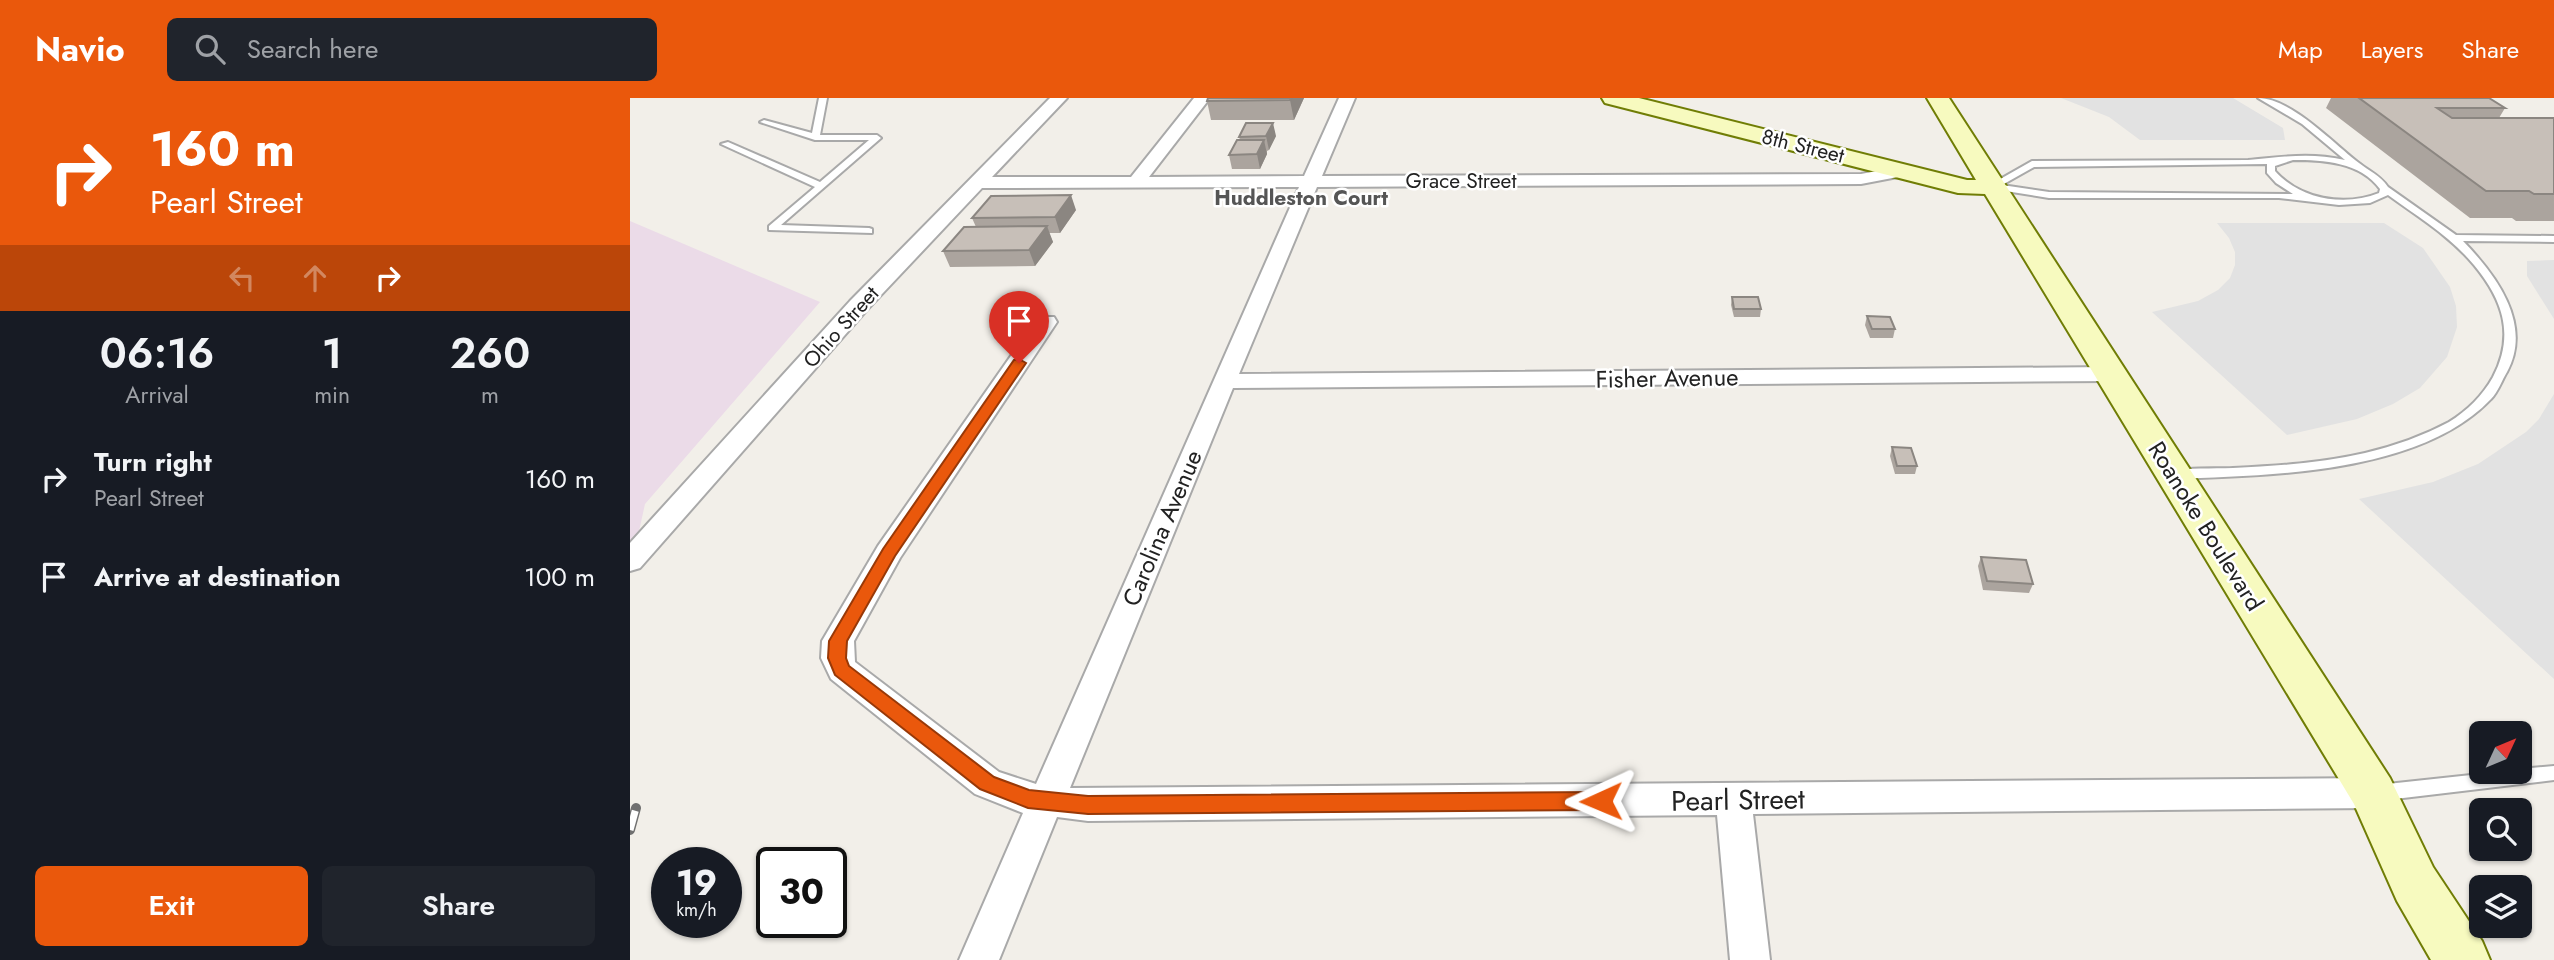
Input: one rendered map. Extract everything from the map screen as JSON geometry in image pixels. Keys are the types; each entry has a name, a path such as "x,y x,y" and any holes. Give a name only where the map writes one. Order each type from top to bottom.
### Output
{"main road":[{"name":"8th Street","path":"1613,98 1967,188 1993,186"},
{"name":"Roanoke Boulevard","path":"1938,98 2373,793 2415,884 2462,960"}],"street":[{"name":"Ohio Street","path":"630,561 858,306 1059,98"},
{"path":"1136,182 1202,98"},
{"name":"Carolina Avenue","path":"979,960 1347,98"},
{"name":"Grace Street","path":"978,183 1798,180 1861,179 1902,172"},
{"name":"Pearl Street","path":"1046,322 888,553 838,641 837,658 842,670 987,783 1028,799 1046,803 1088,805 2373,793"},
{"name":"Fisher Avenue","path":"1224,381 2110,374"},
{"path":"1734,800 1751,960"}],"lane":[{"path":"815,137 822,98"},
{"path":"2174,475 2266,471 2371,456 2423,440 2469,413 2491,393 2509,353 2511,338 2504,306 2496,288 2454,238 2385,189 2382,182 2359,168 2305,122 2262,98"},
{"path":"764,121 815,137 877,138 772,228 869,231"},
{"path":"725,144 821,186"},
{"path":"1993,186 2032,164 2248,163 2316,158 2359,168"},
{"path":"2279,160 2272,164 2270,171 2275,178 2294,190 2322,199"},
{"path":"1993,186 2049,195 2279,195 2361,202 2375,200 2383,195 2385,189"},
{"path":"2454,238 2554,239"},
{"path":"2373,793 2554,774"}],"shaded area":[{"path":"2061,98 2233,98 2283,128 2285,140 2140,140 2109,117"},
{"path":"630,221 820,302 645,504 630,572"},
{"path":"2217,223 2384,223 2423,248 2450,287 2456,306 2457,327 2447,357 2420,388 2393,404 2357,419 2287,435 2152,312 2198,301 2218,290 2230,278 2235,265 2235,252 2229,238"},
{"path":"2554,260 2554,319 2527,276 2527,261"},
{"path":"2554,394 2554,679 2359,499 2433,482 2478,464 2526,432 2539,419"}],"building":[{"path":"1208,98 1291,98 1207,101"},
{"path":"2359,98 2489,98 2505,108 2437,108 2452,118 2554,118 2554,194 2486,191"},
{"path":"1246,123 1273,123 1266,136 1239,137"},
{"path":"1237,140 1264,140 1257,154 1229,155"},
{"path":"1071,195 1055,217 972,218 991,196"},
{"path":"1047,226 1029,250 943,251 964,227"},
{"path":"1732,297 1758,297 1761,309 1734,309"},
{"path":"1867,316 1890,317 1895,329 1872,329"},
{"path":"1892,447 1911,448 1917,466 1897,466"},
{"path":"1981,557 2026,560 2033,584 1987,581"}],"railway":[{"path":"630,830 636,808"}],"district":[{"name":"Huddleston Court","path":"1301,198"}],"route":[{"path":"1019,363 888,553 838,641 837,658 842,670 987,783 1046,803 1088,805 1601,801"}]}
